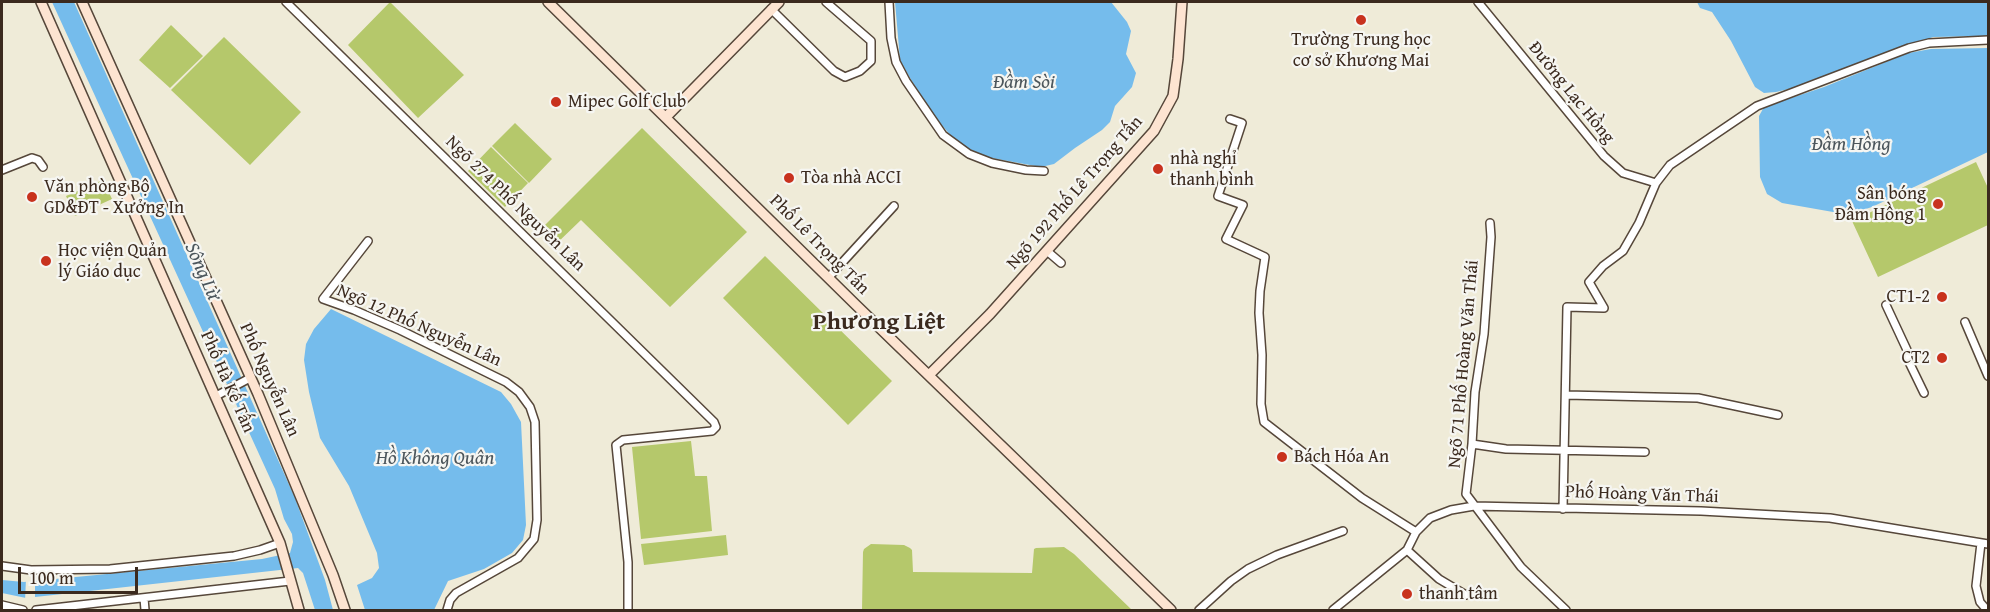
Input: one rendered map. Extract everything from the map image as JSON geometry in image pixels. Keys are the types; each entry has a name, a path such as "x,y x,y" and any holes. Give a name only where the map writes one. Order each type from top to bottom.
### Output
{"street":[{"name":"Phố Hà Kế Tấn","path":"41,2 218,394 281,548 299,610"},
{"name":"Phố Nguyễn Lân","path":"82,2 248,379 285,456 345,610"},
{"name":"Ngõ 274 Phố Nguyễn Lân","path":"286,2 714,422 716,427 712,431 622,440 616,445 628,562 628,610"},
{"name":"Phố Lê Trọng Tấn","path":"548,2 1171,610"},
{"path":"666,117 779,2"},
{"path":"771,9 834,71 845,77 860,72 870,61 871,41 826,2"},
{"path":"889,2 891,38 896,62 906,81 943,135 969,154 992,163 1044,171"},
{"name":"Ngõ 192 Phố Lê Trọng Tấn","path":"929,375 990,314 1148,139 1173,96 1182,2"},
{"name":"Đường Lạc Hồng","path":"1478,2 1604,156 1623,173 1656,183"},
{"path":"1563,509 1567,307 1604,308 1589,282 1603,266 1623,251 1639,224 1656,183 1670,165 1757,106 1909,48 1929,43 1989,40"},
{"path":"1230,119 1242,123 1218,196 1243,205 1226,238 1265,257 1259,313 1262,355 1261,404 1264,422 1362,498 1416,532"},
{"path":"2,170 32,158 38,160 43,167"},
{"path":"829,277 894,206"},
{"name":"Ngõ 71 Phố Hoàng Văn Thái","path":"1474,506 1466,494 1475,392 1484,334 1490,223"},
{"name":"Ngõ 12 Phố Nguyễn Lân","path":"368,241 322,299 400,330 493,375 519,392 530,407 535,422 537,520 534,539 518,558 456,593 450,600 447,610"},
{"path":"1047,251 1061,263"},
{"path":"1886,305 1924,393"},
{"path":"1965,322 1989,376"},
{"path":"218,394 248,379"},
{"path":"1566,395 1698,398 1778,415"},
{"path":"1472,444 1506,449 1645,452"},
{"path":"1474,506 1521,567 1566,610"},
{"name":"Phố Hoàng Văn Thái","path":"1332,610 1407,550 1416,532 1430,518 1451,510 1474,506 1701,511 1830,518 1985,544"},
{"path":"1199,610 1248,569 1277,555 1343,531"},
{"path":"1985,544 1976,586 1980,602 1987,610"},
{"path":"2,566 31,570 110,569 234,556 281,548"},
{"path":"1407,550 1441,580 1466,595"},
{"path":"36,610 144,598 289,576"},
{"path":"144,598 145,610"},
{"path":"2,605 23,610"}],"green space":[{"path":"390,2 464,75 418,118 348,45"},
{"path":"171,25 203,56 170,88 139,60"},
{"path":"224,37 301,112 250,165 171,90"},
{"path":"515,123 552,159 529,183 492,146"},
{"path":"642,128 747,232 670,307 581,220 554,246 538,232"},
{"path":"491,147 528,183 505,207 468,171"},
{"name":"Sân bóng Đầm Hồng 1","path":"1976,162 1988,188 1988,225 1878,277 1852,221"},
{"path":"103,180 112,199 75,216 66,196"},
{"path":"765,256 892,381 848,425 723,298"},
{"path":"691,441 695,476 707,476 712,531 641,539 632,447"},
{"path":"726,535 728,555 644,565 641,544"},
{"path":"871,544 904,545 910,548 913,572 1032,573 1034,549 1064,547 1132,610 862,610 863,552"}],"water":[{"path":"52,2 74,2 295,498 325,580 333,610 315,610 303,573 298,568 26,598 2,593 2,580 24,582 262,559 290,553 293,542 275,489"},
{"name":"Đầm Sòi","path":"895,2 1111,2 1127,22 1131,31 1126,54 1136,73 1132,87 1115,106 1110,122 1102,130 1054,164 1041,167 986,157 967,148 952,137 933,115 910,78 900,60"},
{"name":"Đầm Hồng","path":"1697,2 1988,2 1988,36 1933,37 1806,85 1764,93 1755,87 1731,41 1712,12 1700,8"},
{"name":"Đầm Hồng","path":"1988,48 1988,152 1859,211 1833,212 1782,203 1767,194 1760,177 1759,116 1764,107 1824,87 1908,53 1931,49"},
{"name":"Hồ Không Quân","path":"331,309 501,392 521,422 526,525 523,540 512,553 484,569 448,581 434,610 365,610 357,585 372,578 379,568 377,553 349,486 320,438 304,360 306,344 314,329"}],"pier":[{"path":"35,578 35,600 25,601 26,579"}],"place":[{"name":"Trường Trung học cơ sở Khương Mai","path":"1361,20"},
{"name":"Mipec Golf Club","path":"556,102"},
{"name":"nhà nghỉ thanh bình","path":"1158,169"},
{"name":"Tòa nhà ACCI","path":"789,178"},
{"name":"Văn phòng Bộ GD&ĐT - Xưởng In","path":"32,197"},
{"name":"Sân bóng Đầm Hồng 1","path":"1938,204"},
{"name":"Học viện Quản lý Giáo dục","path":"46,261"},
{"name":"CT1-2","path":"1942,297"},
{"name":"CT2","path":"1942,358"},
{"name":"Bách Hóa An","path":"1282,457"},
{"name":"thanh tâm","path":"1407,594"}],"district":[{"name":"Phương Liệt","path":"879,323"}],"water label":[{"name":"Sông Lừ","path":"202,272"}]}
